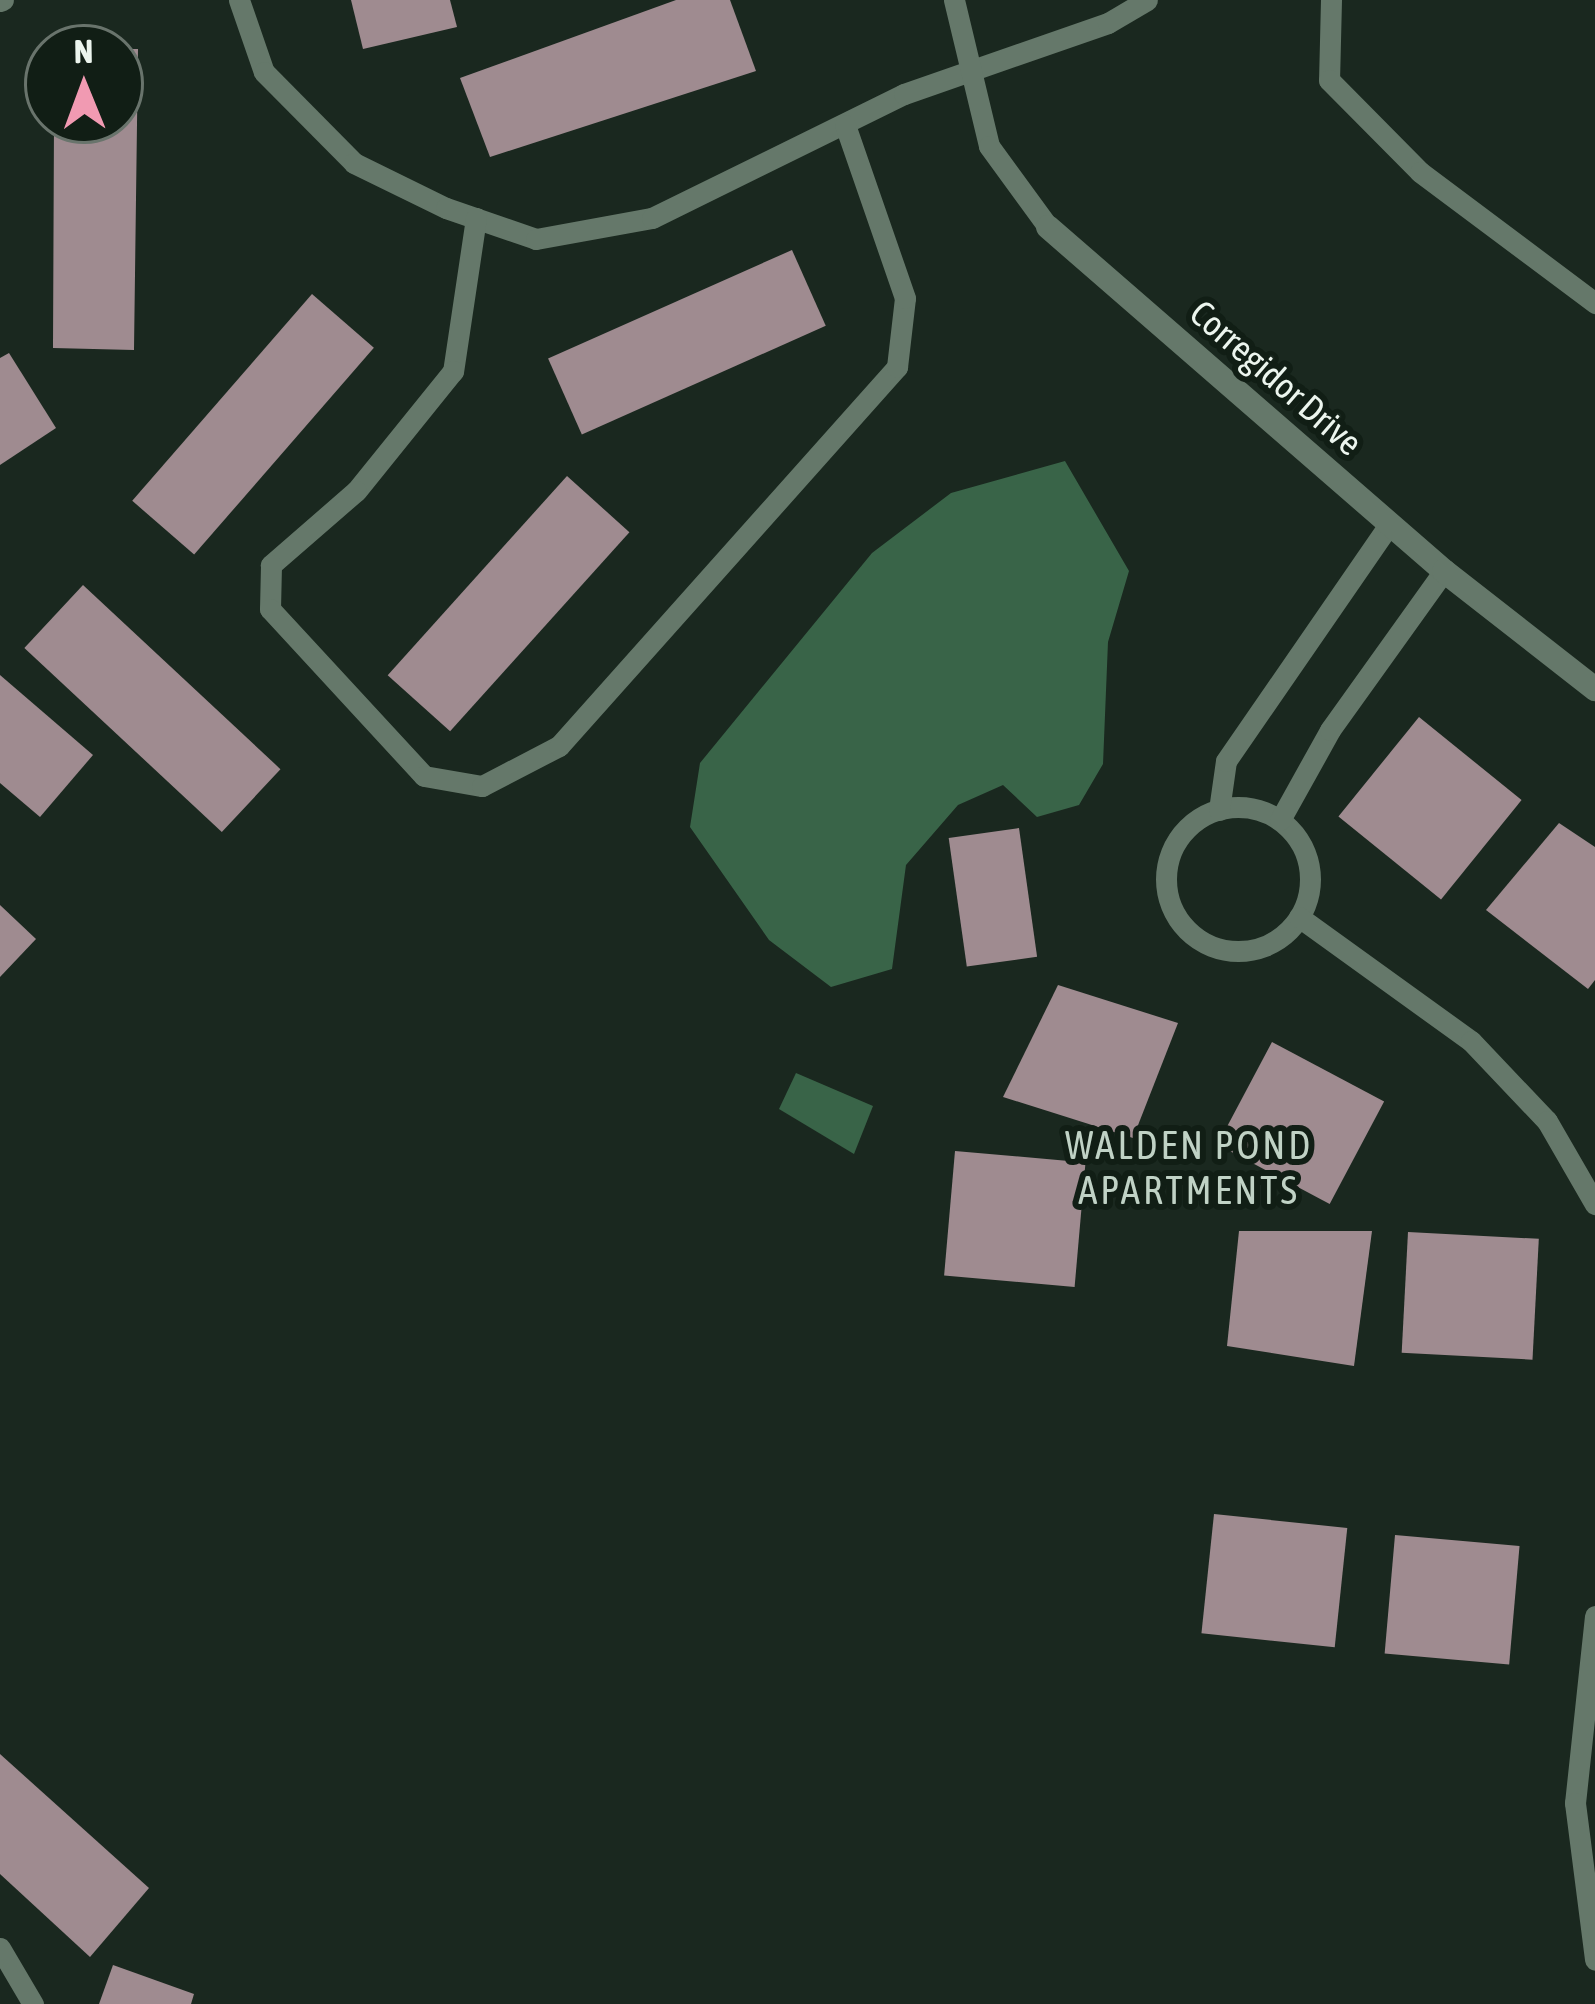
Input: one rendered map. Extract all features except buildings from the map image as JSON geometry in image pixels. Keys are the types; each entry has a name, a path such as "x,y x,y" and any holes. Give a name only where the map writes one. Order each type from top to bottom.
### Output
{"street":[{"name":"Corregidor Drive","path":"1048,226 1389,525 1595,689"}],"lane":[{"path":"239,0 264,72 354,163 476,218 536,239 652,218 904,94 969,75 1147,0"},
{"name":"Corregidor Drive","path":"954,0 989,146 1048,226"},
{"path":"1331,0 1329,80 1420,172 1595,303"},
{"path":"476,218 453,370 356,491 271,565 271,609 424,776 482,786 559,746 897,367 905,298 845,125"},
{"path":"1219,810 1226,761 1389,525"},
{"path":"1280,820 1330,730 1444,571"},
{"path":"1252,808 1280,820 1300,842 1310,871 1298,917 1268,945 1238,952 1209,945 1184,928 1169,902 1165,873 1174,843 1194,821 1219,810 1252,808"},
{"path":"1298,917 1471,1040 1546,1121 1595,1204"},
{"path":"1595,1616 1575,1803 1595,1960"},
{"path":"0,1948 33,2004"}],"shaded area":[{"path":"1065,461 1129,571 1108,642 1103,764 1079,805 1037,817 1003,785 958,805 906,865 892,969 831,987 769,940 690,827 700,763 872,553 951,493"},
{"path":"796,1073 873,1106 854,1154 779,1109"}],"district":[{"name":"WALDEN POND APARTMENTS","path":"1189,1168"}]}
